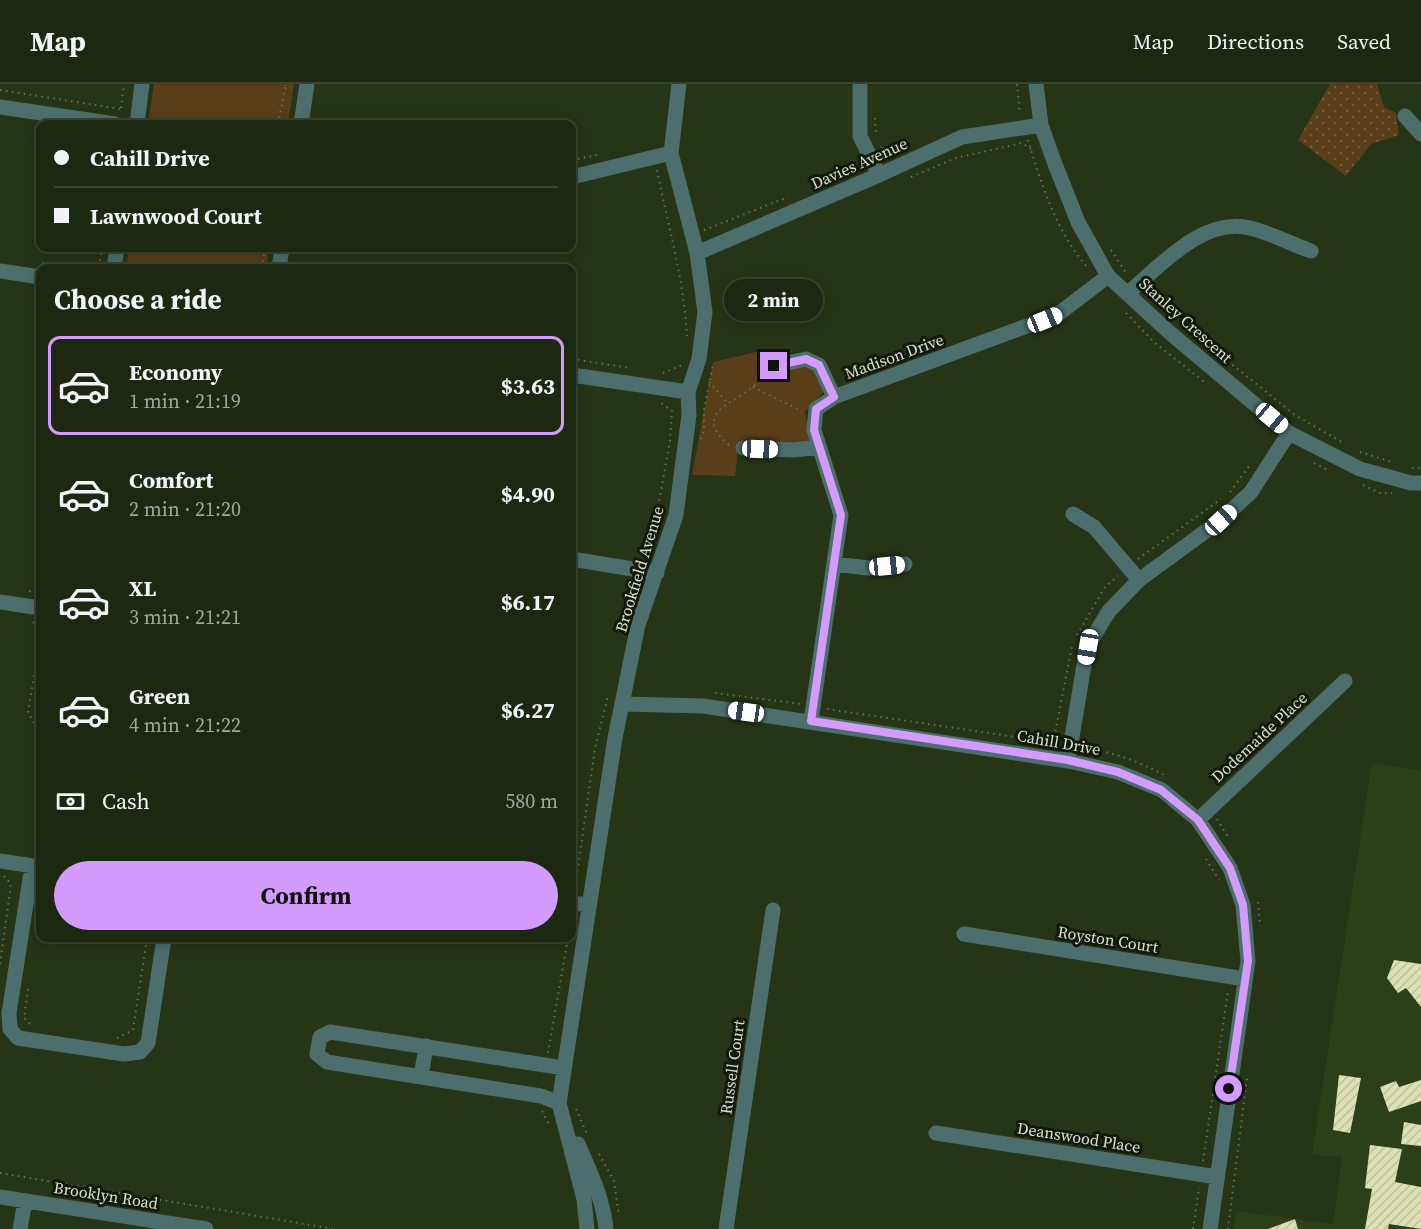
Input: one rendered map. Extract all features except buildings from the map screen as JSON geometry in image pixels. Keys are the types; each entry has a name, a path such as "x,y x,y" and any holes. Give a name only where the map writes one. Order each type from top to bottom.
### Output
{"street":[{"path":"138,120 142,84"},
{"path":"302,120 308,84"},
{"name":"Brookfield Avenue","path":"576,927 578,904 623,704 638,625 676,514 689,415 688,392 699,359 705,312 697,253 671,153 679,84"},
{"path":"860,84 860,136 879,175"},
{"name":"Stanley Crescent","path":"1036,84 1041,125 1078,222 1104,279 1132,289 1169,332 1289,432 1360,469 1411,483 1421,483"},
{"path":"0,107 110,120"},
{"path":"1405,116 1421,134"},
{"name":"Davies Avenue","path":"697,253 962,137 1041,125"},
{"path":"576,176 671,153"},
{"path":"1132,289 1197,235 1219,227 1249,227 1311,251"},
{"path":"0,271 36,276"},
{"name":"Madison Drive","path":"815,417 816,409 834,397 1057,315 1104,279"},
{"path":"771,357 774,366 806,359 819,365 834,397"},
{"path":"576,376 688,392"},
{"path":"812,714 841,515 814,430 815,417"},
{"path":"1076,748 1088,647 1109,611 1139,580 1221,520 1251,492 1289,432"},
{"path":"743,448 794,450 819,447"},
{"path":"1073,514 1094,526 1139,580"},
{"path":"576,561 657,573"},
{"path":"834,564 868,568 905,564"},
{"path":"0,602 36,607"},
{"name":"Dodemaide Place","path":"1203,815 1345,681"},
{"name":"Cahill Drive","path":"623,704 703,706 812,714 1076,748 1118,772 1161,790 1203,815 1230,868 1243,905 1248,961 1238,977 1209,1175 1210,1229"},
{"path":"0,861 36,867 9,1013 10,1029 18,1038 124,1054 140,1052 148,1043 163,942"},
{"name":"Russell Court","path":"726,1229 773,910"},
{"name":"Royston Court","path":"964,934 1238,977"},
{"name":"Brookfield Avenue","path":"575,942 559,1102 584,1199 587,1229"},
{"path":"564,1068 330,1032 320,1037 317,1054 327,1062 541,1096 559,1102 598,1190 604,1209 606,1229"},
{"path":"421,1077 426,1047"},
{"name":"Deanswood Place","path":"936,1133 1209,1175"},
{"name":"Brooklyn Road","path":"0,1197 206,1229"},
{"path":"20,1229 25,1201"}],"path":[{"path":"118,120 124,84"},
{"path":"279,120 286,84"},
{"path":"1017,84 1024,128 1054,215 1084,264 1104,279"},
{"path":"0,90 121,109"},
{"path":"874,113 877,141 889,156"},
{"path":"901,181 956,158 1022,143 1031,149"},
{"path":"655,157 678,262 685,306 687,344"},
{"path":"1107,244 1132,289"},
{"path":"1122,308 1155,343 1210,386"},
{"path":"1205,343 1295,415 1346,445"},
{"path":"663,374 681,366 684,355"},
{"path":"743,448 733,448 723,440 714,428 713,420 718,410 761,381 771,357"},
{"path":"576,360 640,370"},
{"path":"709,382 728,403"},
{"path":"753,387 815,417"},
{"path":"652,541 670,440 672,411 660,402"},
{"path":"1356,451 1400,464"},
{"path":"1310,460 1329,470"},
{"path":"1053,742 1070,651 1083,622 1105,587 1190,520 1226,496 1252,464"},
{"path":"1410,468 1421,468"},
{"path":"1360,484 1380,493 1392,493"},
{"path":"626,616 631,593 640,570"},
{"path":"36,664 28,712 36,727"},
{"path":"706,692 812,714 1053,742 1076,748 1103,750 1141,762 1171,779"},
{"path":"578,904 595,748 609,694"},
{"path":"1203,815 1219,821 1229,840"},
{"path":"1203,853 1220,882"},
{"path":"0,875 11,884 0,964"},
{"path":"1255,897 1259,907 1260,930"},
{"path":"117,1038 133,1030 146,942"},
{"path":"1193,1229 1209,1175 1238,977"},
{"path":"29,984 24,1018 32,1026"},
{"path":"1228,1229 1247,1071"},
{"path":"575,1106 581,1124 592,1143"},
{"path":"597,1152 614,1181 620,1209 619,1219"},
{"path":"0,1173 335,1229"}],"shaded area":[{"path":"154,84 294,84 289,120 149,120"},
{"path":"1330,84 1377,84 1384,107 1396,113 1399,135 1371,144 1346,176 1298,140"},
{"path":"128,252 268,252 267,264 127,264"},
{"path":"760,351 764,378 812,363 825,390 805,412 811,444 739,442 735,476 692,475 713,362"},
{"path":"1372,763 1421,771 1421,1229 1234,1229 1236,1211 1333,1224 1342,1157 1312,1155"}],"route":[{"path":"774,366 806,359 819,365 834,397 816,409 814,430 841,515 811,721 1068,760 1118,772 1161,790 1198,820 1230,868 1243,905 1248,961 1229,1089"}]}
